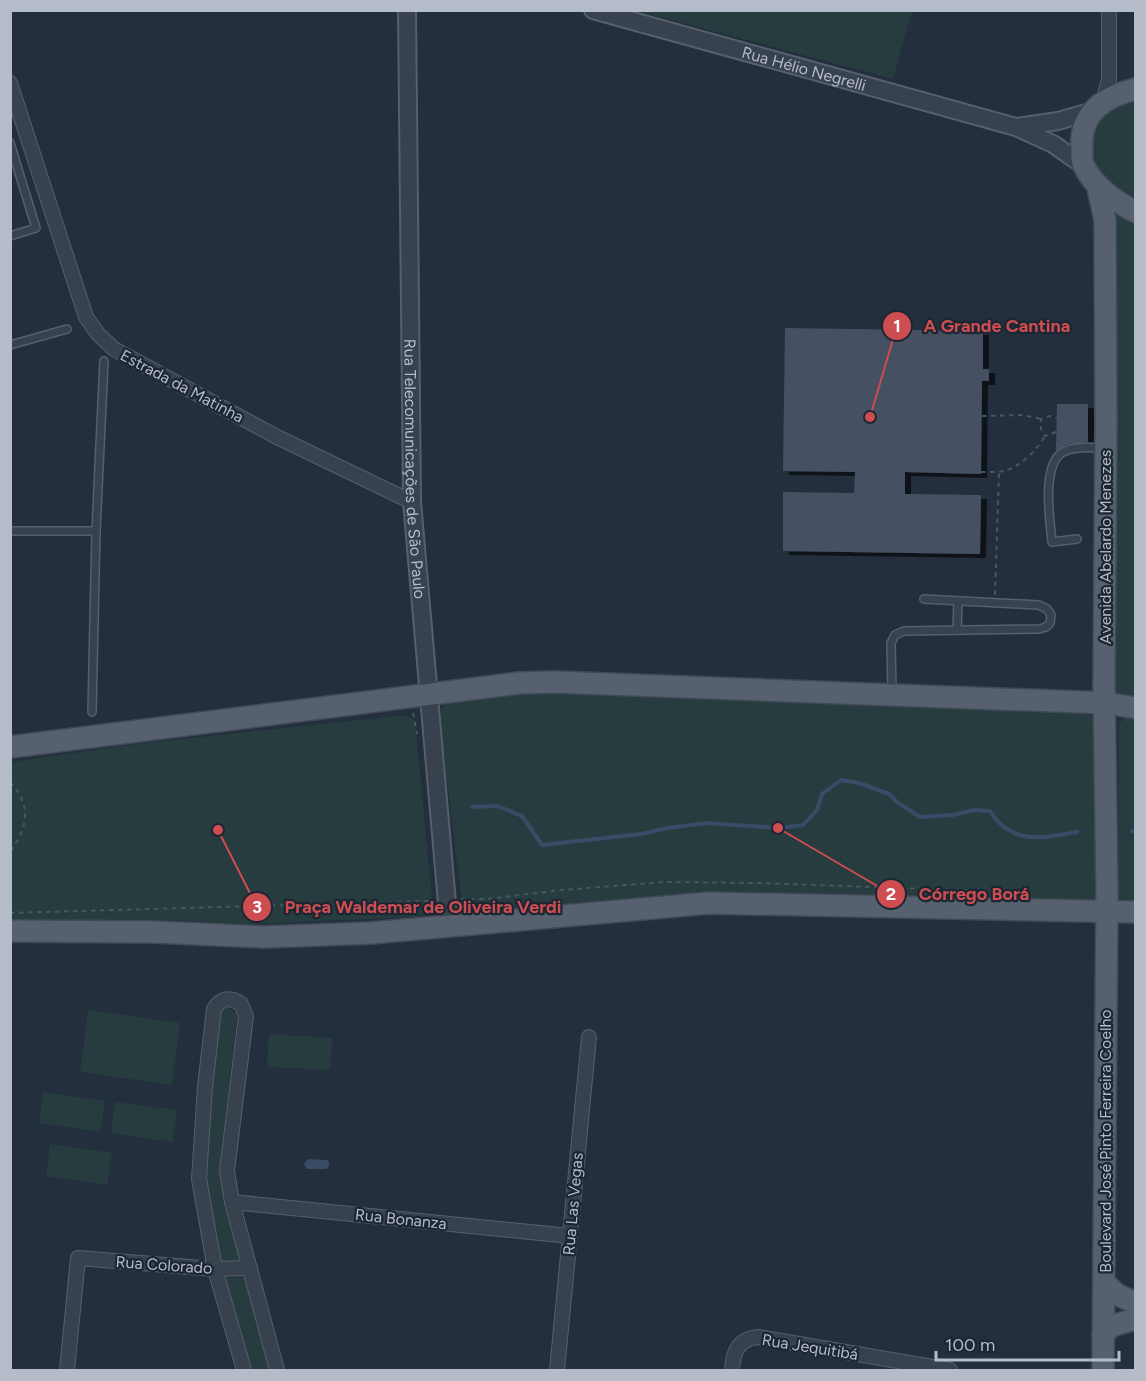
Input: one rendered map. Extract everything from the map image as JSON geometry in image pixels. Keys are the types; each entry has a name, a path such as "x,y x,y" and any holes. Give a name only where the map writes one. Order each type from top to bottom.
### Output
{"main road":[{"path":"1136,89 1110,97 1098,106 1084,127 1081,142 1083,165 1098,184 1118,203 1136,212"},
{"name":"Avenida Abelardo Menezes","path":"1098,184 1105,220 1106,911"},
{"path":"10,747 519,682 1106,703 1136,708"},
{"path":"10,932 155,932 264,937 371,933 709,903 1136,912"},
{"name":"Boulevard José Pinto Ferreira Coelho","path":"1103,1371 1106,911"},
{"path":"1104,1282 1116,1294 1136,1303"},
{"path":"1103,1335 1111,1326 1136,1319"}],"street":[{"name":"Rua Telecomunicações de São Paulo","path":"407,10 412,502 449,926"},
{"name":"Rua Hélio Negrelli","path":"593,10 1016,127 1053,144 1083,165"},
{"path":"1098,106 1109,79 1109,10"},
{"name":"Estrada da Matinha","path":"10,83 86,317 98,334 114,349 277,437 412,502"},
{"name":"Rua Hélio Negrelli","path":"1016,127 1058,121 1098,106"},
{"path":"244,1371 215,1269 199,1179 205,1087 214,1009 222,1000 227,999 241,1004 246,1016 227,1171 232,1202 277,1371"},
{"name":"Rua Las Vegas","path":"557,1371 589,1037"},
{"name":"Rua Bonanza","path":"232,1202 570,1236"},
{"name":"Rua Colorado","path":"67,1371 78,1258 215,1269 250,1268"},
{"name":"Rua Jequitibá","path":"732,1371 736,1349 749,1338 950,1371"}],"lane":[{"path":"10,142 36,228 10,236"},
{"path":"10,345 67,329"},
{"path":"92,712 96,531 104,361"},
{"path":"1077,539 1052,542 1048,490 1053,468 1057,457 1064,451 1089,446 1106,448"},
{"path":"10,531 96,531"},
{"path":"892,696 891,643 896,635 904,631 1039,629 1050,623 1051,615 1047,609 1039,605 924,599"},
{"path":"957,630 958,601"}],"path":[{"path":"982,416 1057,418"},
{"path":"1041,419 1041,429 1045,436"},
{"path":"981,472 999,472 1016,466 1041,443 1045,436 1056,432"},
{"path":"995,603 999,472"},
{"path":"10,782 21,794 26,818 23,832 10,852"},
{"path":"10,913 429,901"}],"green space":[{"path":"638,11 912,11 893,79"},
{"path":"1135,95 1135,202 1101,178 1091,164 1089,127 1106,107"},
{"path":"1109,204 1135,219 1135,699 1113,696"},
{"path":"562,691 722,700 1082,712 1099,719 1099,899 1094,904 484,915 474,913 468,910 462,902 441,732 441,712 445,704 455,701"},
{"path":"406,715 415,721 432,898 431,906 423,915 251,924 175,920 11,922 10,762 144,743"},
{"path":"1126,716 1136,716 1135,907 1121,904 1118,892 1119,724"},
{"path":"223,1008 231,1010 237,1017 220,1163 225,1209 244,1260 220,1265 204,1178 218,1012"},
{"path":"88,1010 180,1023 172,1085 80,1072"},
{"path":"269,1034 332,1038 330,1070 267,1067"},
{"path":"43,1092 105,1101 100,1132 39,1123"},
{"path":"115,1102 177,1110 173,1142 111,1133"},
{"path":"50,1144 112,1153 107,1185 46,1176"},
{"path":"223,1278 250,1278 270,1370 248,1370"}],"water":[{"path":"308,1159 327,1160 329,1167 307,1169 304,1164"}],"building":[{"path":"785,328 983,331 983,369 989,369 989,381 982,381 981,474 905,472 905,494 981,495 980,554 783,551 783,492 854,493 855,472 783,471"},
{"path":"1057,404 1088,404 1088,442 1066,445 1056,451"}],"waterway":[{"path":"472,807 497,806 522,816 542,845 641,834 707,823 778,828 803,825 817,810 822,794 841,780 859,783 889,794 898,803 920,817 952,815 975,810 990,811 1008,830 1018,835 1040,837 1077,832"}],"place":[{"name":"A Grande Cantina","path":"870,417"},
{"name":"Córrego Borá","path":"778,828"},
{"name":"Praça Waldemar de Oliveira Verdi","path":"218,830"}]}
